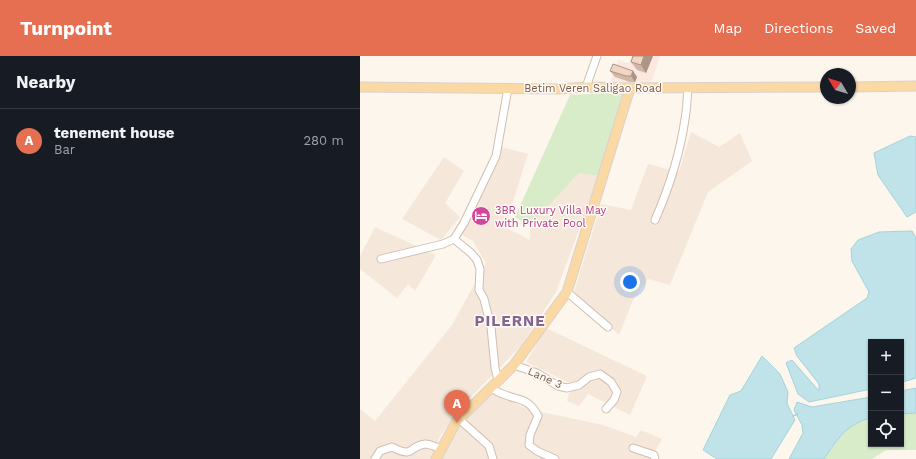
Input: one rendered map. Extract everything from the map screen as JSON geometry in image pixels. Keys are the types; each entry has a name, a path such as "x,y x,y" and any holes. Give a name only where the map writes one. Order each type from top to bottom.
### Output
{"main road":[{"path":"856,87 916,86"},
{"name":"Betim Veren Saligao Road","path":"360,87 559,89 586,87 820,87"},
{"path":"436,459 459,419 514,365 568,292 630,88"}],"street":[{"path":"586,87 597,56"},
{"path":"381,259 442,244 454,239 464,223 496,156 508,88"},
{"path":"655,220 666,195 678,156 685,118 688,88"},
{"path":"454,239 471,253 477,260 480,269 479,290 484,299 491,327 495,368 498,380"},
{"path":"568,292 608,327"},
{"name":"Lane 3","path":"514,365 537,373 558,386 567,388 579,385 589,377 600,374 611,382 617,392 614,400 606,409"},
{"path":"491,388 503,395 526,402 535,409 538,416 530,435 529,445 537,451 555,459"},
{"path":"459,419 489,446 493,459"},
{"path":"374,459 380,450 392,447 402,452 411,452 419,446 427,444 441,449"},
{"path":"633,448 654,455 654,459"}],"shaded area":[{"path":"631,56 660,56 651,84 610,82 618,60 629,63"},
{"path":"691,132 719,147 740,133 752,161 708,192 670,285 648,279 633,300 619,335 574,292 601,204 631,210 648,164 679,172"},
{"path":"502,147 528,154 505,227 530,240 530,226 579,173 599,176 556,292 521,346 461,407 439,438 432,459 360,459 360,409 375,421 452,325 486,263 473,241 462,235 494,171"},
{"path":"444,157 464,171 445,203 460,217 441,240 402,219"},
{"path":"375,227 436,255 415,291 408,284 397,298 360,269 360,256"},
{"path":"546,328 647,376 630,415 588,394 579,406 567,401 572,384 526,362"},
{"path":"491,391 527,409 603,425 636,437 641,430 662,439 651,459 439,459 455,428"}],"green space":[{"path":"624,92 599,176 579,173 530,226 515,217 570,95"},
{"path":"916,413 916,450 886,450 872,459 824,459 843,433 855,424 868,419 868,447 904,447 904,414"}],"water":[{"path":"910,136 916,137 916,212 907,217 878,175 874,153"},
{"path":"912,231 916,238 916,378 904,381 904,339 868,339 868,390 809,402 798,394 786,363 792,360 819,391 819,384 797,356 794,348 867,298 869,292 852,261 851,249 858,240 879,232"},
{"path":"762,356 780,374 788,392 787,403 795,420 771,459 717,459 703,450 730,395 741,391"},
{"path":"916,388 916,413 904,414 904,390"},
{"path":"868,398 868,419 855,424 843,433 824,459 789,459 803,433 802,425 794,410 797,402 812,407"}],"building":[{"path":"633,56 644,56 641,65 631,62"},
{"path":"613,64 633,71 631,76 610,71"}],"waterway":[{"path":"793,416 798,414"}],"place":[{"name":"3BR Luxury Villa May with Private Pool","path":"481,216"},
{"name":"tenement house","path":"457,423"}],"district":[{"name":"PILERNE","path":"510,321"}]}
